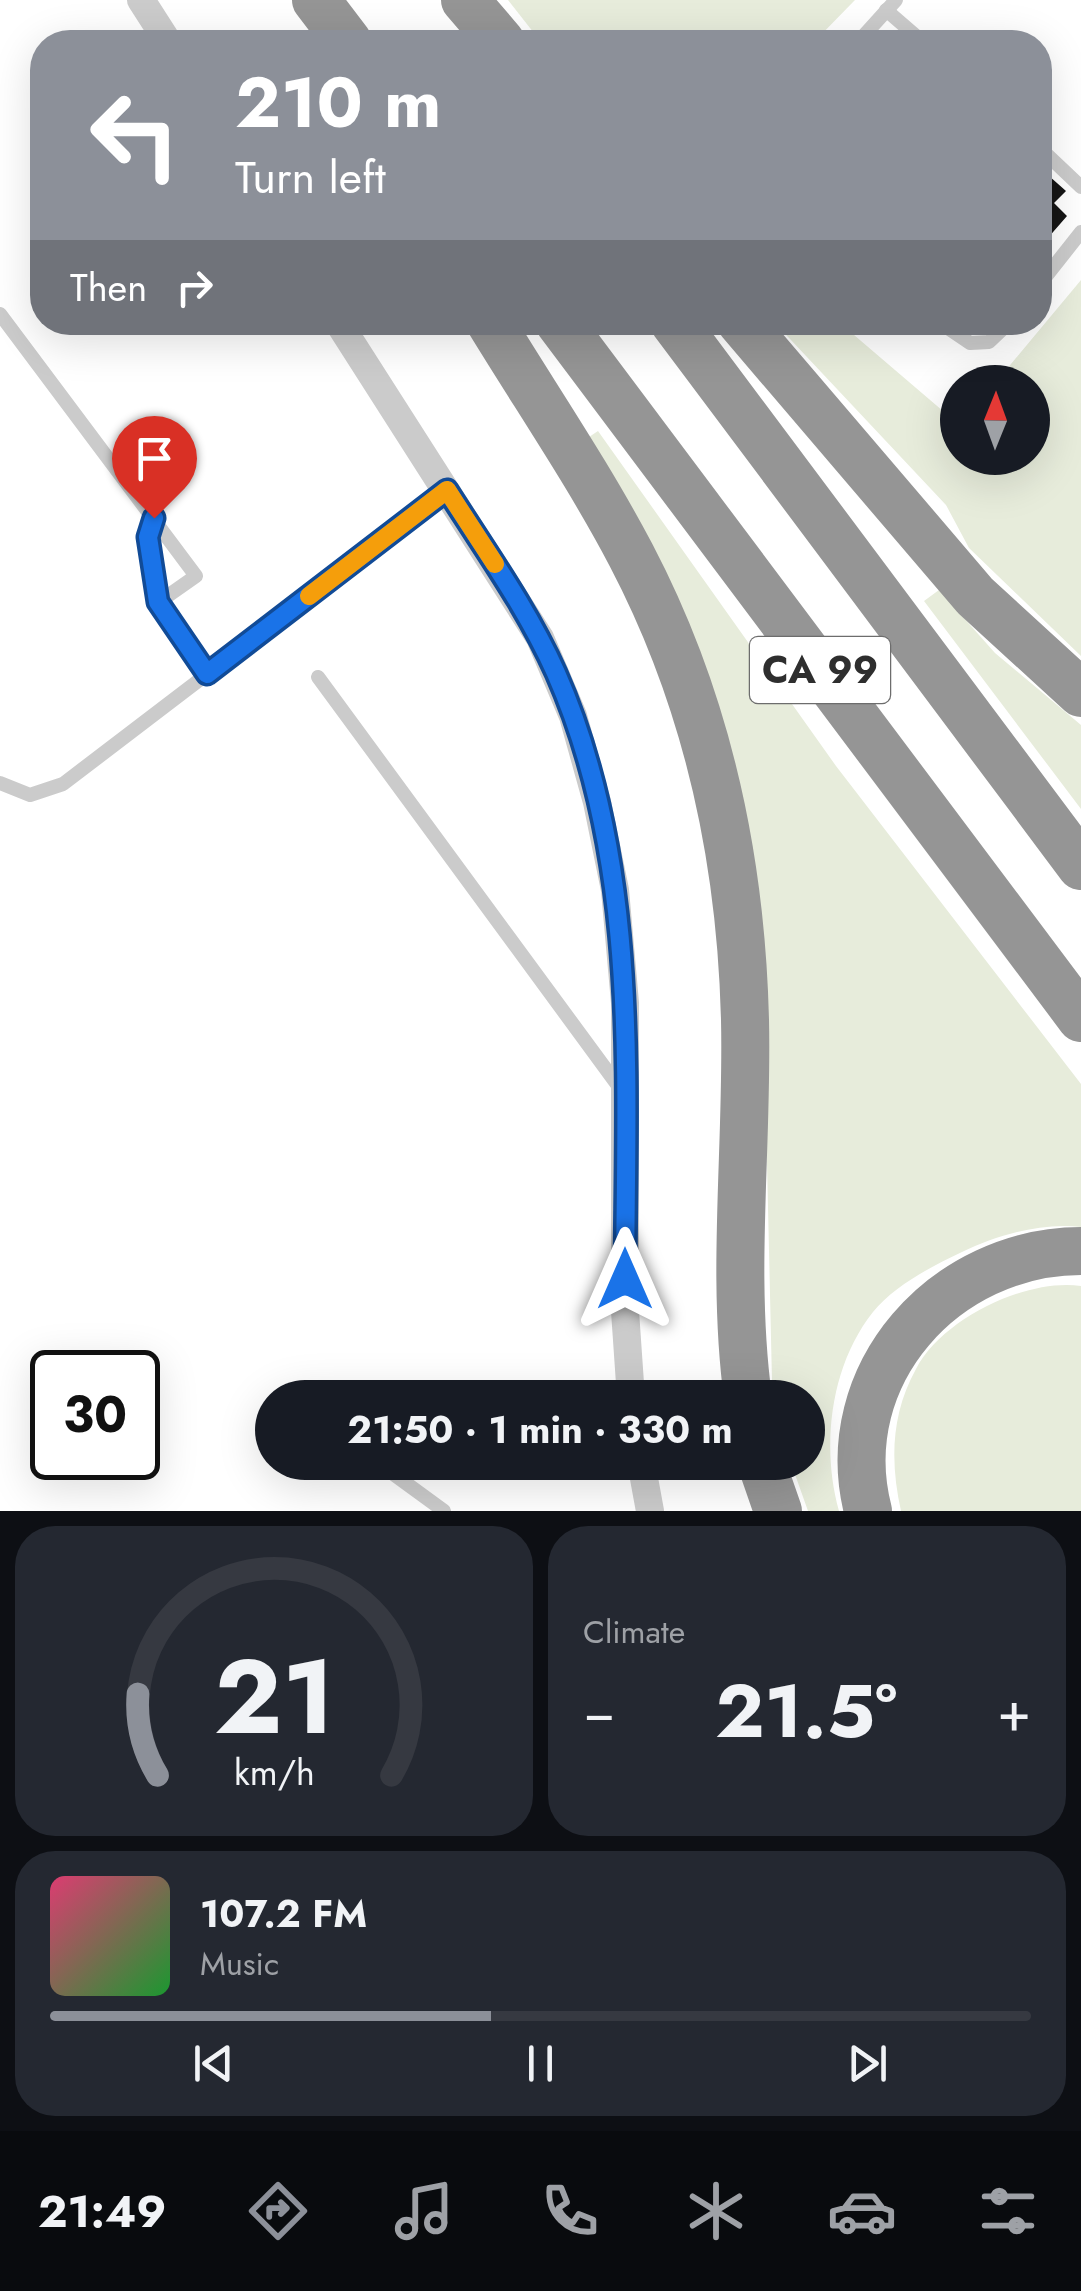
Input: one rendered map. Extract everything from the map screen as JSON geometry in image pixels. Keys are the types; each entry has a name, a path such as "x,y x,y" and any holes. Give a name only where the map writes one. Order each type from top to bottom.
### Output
{"highway":[{"path":"298,0 309,30"},
{"path":"316,0 339,30"},
{"path":"432,0 455,30"},
{"path":"465,0 491,30"},
{"path":"498,335 632,557 680,662 715,773 732,859 744,975 741,1263 747,1380"},
{"name":"CA 99","path":"569,335 1081,1018"},
{"name":"CA 99","path":"684,335 1081,866"},
{"path":"752,335 975,596 1081,694"},
{"path":"868,1511 863,1480 865,1429 878,1382 902,1337 940,1299 986,1270 1036,1254 1081,1251"},
{"path":"768,1480 778,1511"}],"street":[{"path":"141,0 160,30"},
{"path":"346,335 540,638 573,716 597,802 615,890 626,1003 624,1311 630,1380"},
{"path":"644,1480 650,1511"}],"lane":[{"path":"869,30 891,5 913,30"},
{"path":"1052,160 1081,188"},
{"path":"1052,269 1081,232"},
{"path":"0,314 196,576 158,602"},
{"path":"958,335 970,343 989,342 996,335"},
{"path":"0,783 30,795 53,790 447,490"},
{"path":"154,518 148,537 158,602 207,674"},
{"path":"318,677 626,1096"},
{"path":"402,1480 444,1511"}],"green space":[{"path":"508,0 855,0 826,30 532,30"},
{"path":"1081,280 1081,656 969,548 946,505 786,335 854,335 940,408 940,475 1050,475 1050,365 1010,365 1035,335 1052,335 1052,315"},
{"path":"598,431 836,766 1081,1084 1081,1227 1020,1231 950,1258 892,1294 858,1333 833,1408 831,1460 839,1511 808,1511 797,1480 825,1480 825,1380 772,1380 763,990 586,439"},
{"path":"939,590 995,653 1081,725 1081,809 924,601"},
{"path":"1059,1285 1081,1286 1081,1511 901,1511 894,1456 897,1421 908,1386 928,1351 965,1319 1011,1296"}],"building":[{"path":"1052,179 1066,191 1054,203 1067,216 1052,233"}],"slow traffic":[{"path":"309,596 447,490 495,564"}],"route":[{"path":"154,518 148,537 158,602 207,674 447,490 520,602 573,716 597,802 615,890 626,1003 625,1279"}]}
